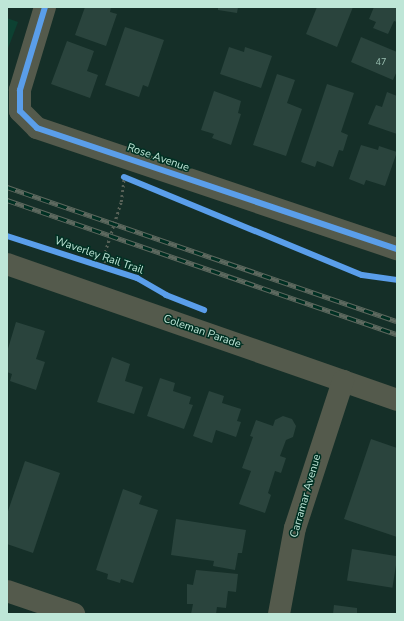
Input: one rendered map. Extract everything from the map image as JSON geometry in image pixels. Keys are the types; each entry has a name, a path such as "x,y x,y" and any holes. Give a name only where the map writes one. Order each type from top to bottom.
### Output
{"street":[{"name":"Rose Avenue","path":"45,7 20,90 20,111 37,128 397,249"},
{"name":"Coleman Parade","path":"7,264 397,400"},
{"name":"Carramar Avenue","path":"279,614 295,528 342,382"},
{"path":"7,591 74,614"}],"path":[{"path":"124,177 131,180"}],"shaded area":[{"path":"7,18 18,22 7,51"}],"building":[{"path":"85,7 111,7 110,12 117,14 106,46 75,35"},
{"path":"218,7 238,7 237,13 218,10"},
{"path":"317,7 353,7 337,47 306,34"},
{"path":"374,7 397,7 397,22 394,21 388,34 373,28 376,22 369,19"},
{"path":"125,27 164,40 148,87 143,85 139,97 105,85"},
{"path":"361,37 397,52 397,71 393,80 351,62"},
{"path":"67,41 94,51 87,71 98,75 90,98 51,84"},
{"path":"229,47 244,52 245,47 272,56 261,88 220,74"},
{"path":"277,74 295,80 287,103 302,109 286,156 253,145"},
{"path":"327,84 354,93 341,132 348,135 343,151 339,150 333,167 317,161 315,167 301,162"},
{"path":"214,91 241,101 238,113 241,114 231,145 212,138 214,134 201,130"},
{"path":"387,92 397,96 397,134 368,124 376,105 382,107"},
{"path":"361,145 378,150 379,146 397,152 385,186 366,180 364,185 349,179"},
{"path":"16,322 45,331 36,359 45,362 36,390 10,381 12,374 7,372 7,352"},
{"path":"112,357 130,364 125,381 143,387 134,414 97,402"},
{"path":"160,378 175,383 173,391 191,397 189,404 193,405 184,429 147,416"},
{"path":"209,391 224,396 222,403 241,409 237,421 241,422 236,437 216,430 212,443 193,436"},
{"path":"283,416 292,419 296,426 293,437 286,440 280,456 286,458 281,473 275,471 268,493 271,495 265,513 239,504 251,471 242,468 253,437 250,436 256,420 273,426 275,420"},
{"path":"371,439 397,448 397,537 344,519"},
{"path":"25,461 60,473 33,553 7,544 7,514"},
{"path":"123,489 142,496 139,504 158,510 133,583 121,579 120,583 107,579 108,574 96,570"},
{"path":"176,519 246,530 242,553 238,553 235,570 213,566 214,561 171,555"},
{"path":"352,549 397,556 392,588 347,581"},
{"path":"196,570 238,574 236,592 228,591 226,608 217,607 216,614 191,614 193,604 187,604 187,584 193,585"},
{"path":"334,605 357,608 357,614 333,614"}],"railway":[{"path":"7,187 397,321"},
{"path":"7,200 397,334"}],"cycle path":[{"path":"45,7 20,90 20,111 37,128 397,249"},
{"path":"124,177 362,275 397,280"},
{"name":"Waverley Rail Trail","path":"7,236 137,278 166,295 204,310"}]}
